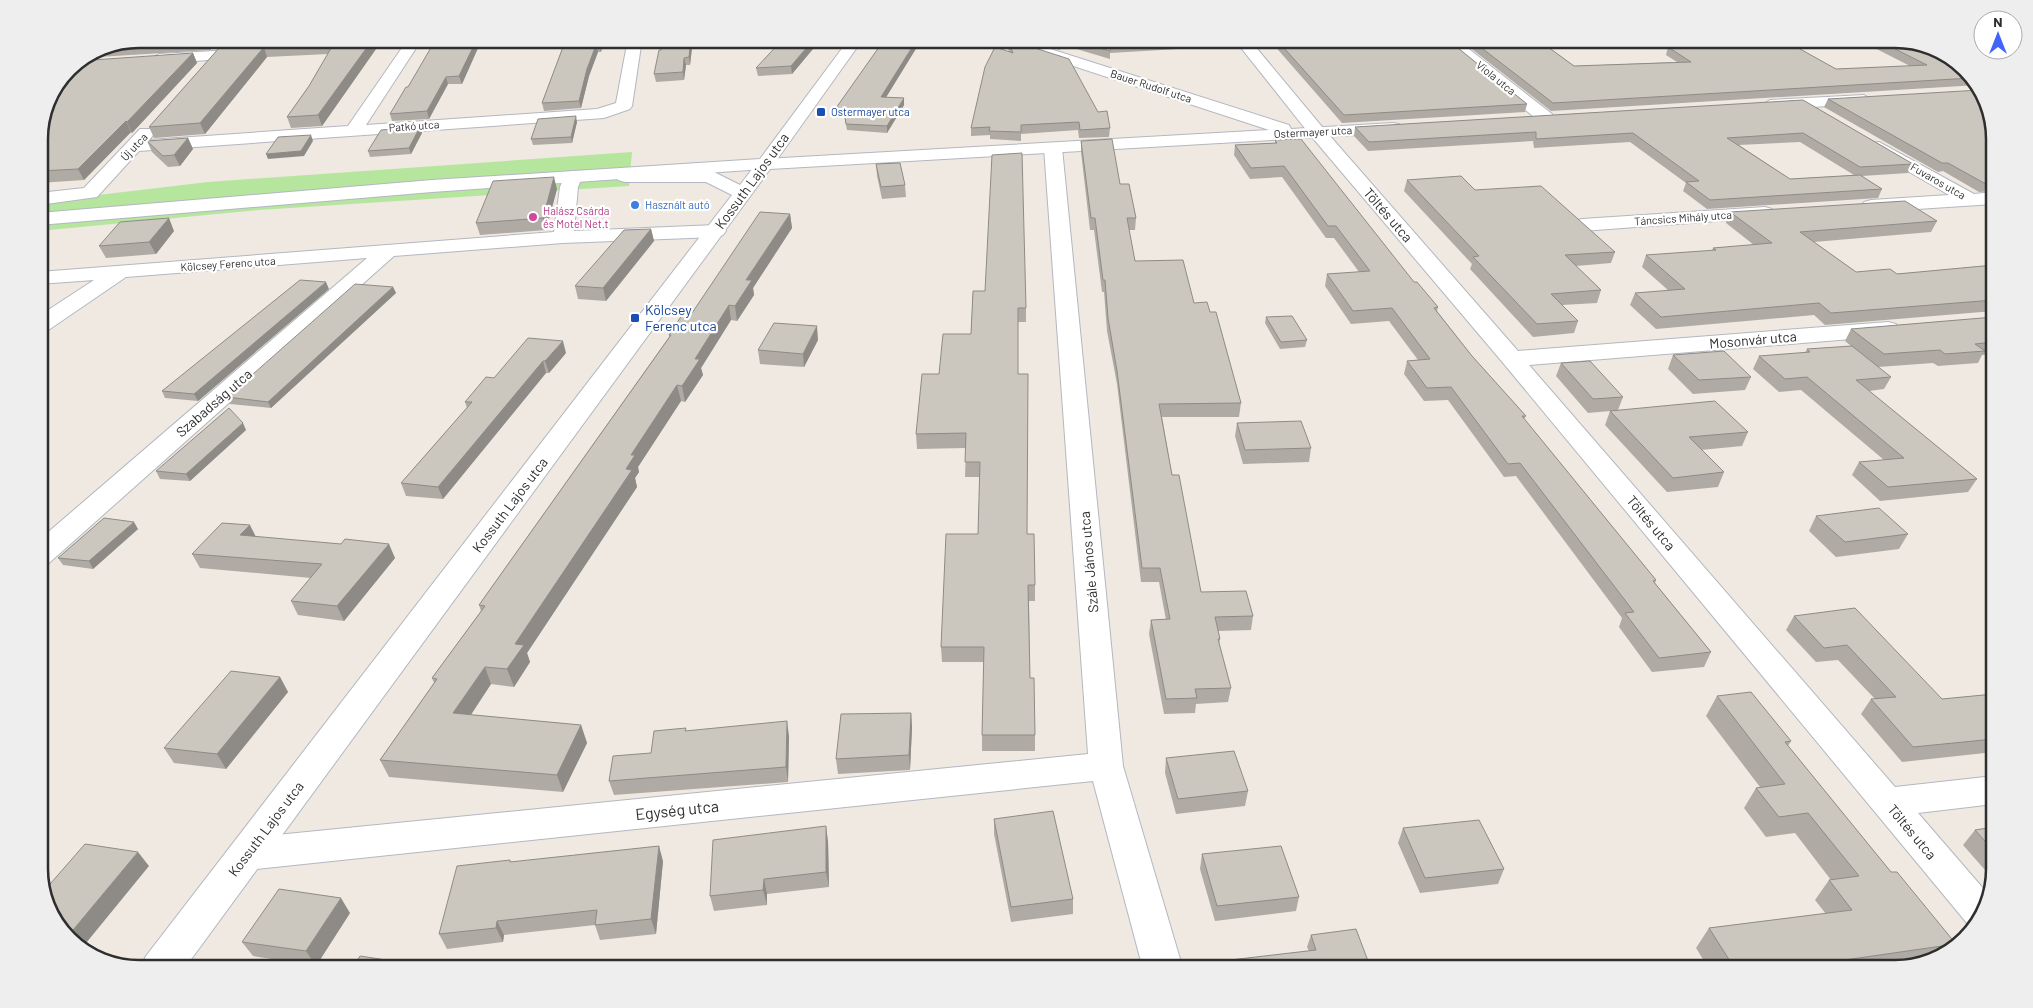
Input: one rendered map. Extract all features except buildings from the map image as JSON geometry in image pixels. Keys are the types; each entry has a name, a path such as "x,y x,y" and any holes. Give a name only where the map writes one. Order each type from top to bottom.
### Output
{"street":[{"path":"354,130 409,48"},
{"name":"Patkó utca","path":"135,146 598,114 624,106 634,48"},
{"name":"Kossuth Lajos utca","path":"167,960 716,231 849,48"},
{"name":"Bauer Rudolf utca","path":"1034,48 1307,133"},
{"name":"Töltés utca","path":"1247,48 1307,133 1512,359 1888,802 1976,909"},
{"name":"Viola utca","path":"1458,48 1546,118"},
{"path":"139,60 220,50 196,76"},
{"path":"1754,106 1882,98"},
{"path":"1804,103 1829,118"},
{"path":"1526,119 1566,117"},
{"name":"Új utca","path":"48,198 90,193 159,118"},
{"name":"Ostermayer utca","path":"571,182 765,164 1406,127"},
{"path":"571,182 730,160 746,155 787,134"},
{"name":"Fuvaros utca","path":"1862,137 1985,209"},
{"name":"Szále János utca","path":"1053,148 1106,766 1160,960"},
{"path":"48,218 571,182 710,176 743,194"},
{"path":"563,237 571,182"},
{"path":"1850,207 1985,198"},
{"name":"Táncsics Mihály utca","path":"1582,225 1781,212"},
{"name":"Kölcsey Ferenc utca","path":"48,277 563,237 716,231"},
{"name":"Szabadság utca","path":"48,548 388,251"},
{"path":"48,320 119,272"},
{"name":"Mosonvár utca","path":"1512,359 1906,327"},
{"name":"Egység utca","path":"247,854 1106,766"},
{"path":"1888,802 1986,791"}],"green space":[{"path":"632,152 629,186 259,210 48,230 48,201 208,182"}],"place":[{"name":"Ostermayer utca","path":"821,112"},
{"name":"Használt autó","path":"635,205"},
{"name":"Halász Csárda és Motel Net.t","path":"533,217"},
{"name":"Kölcsey Ferenc utca","path":"635,318"}]}
